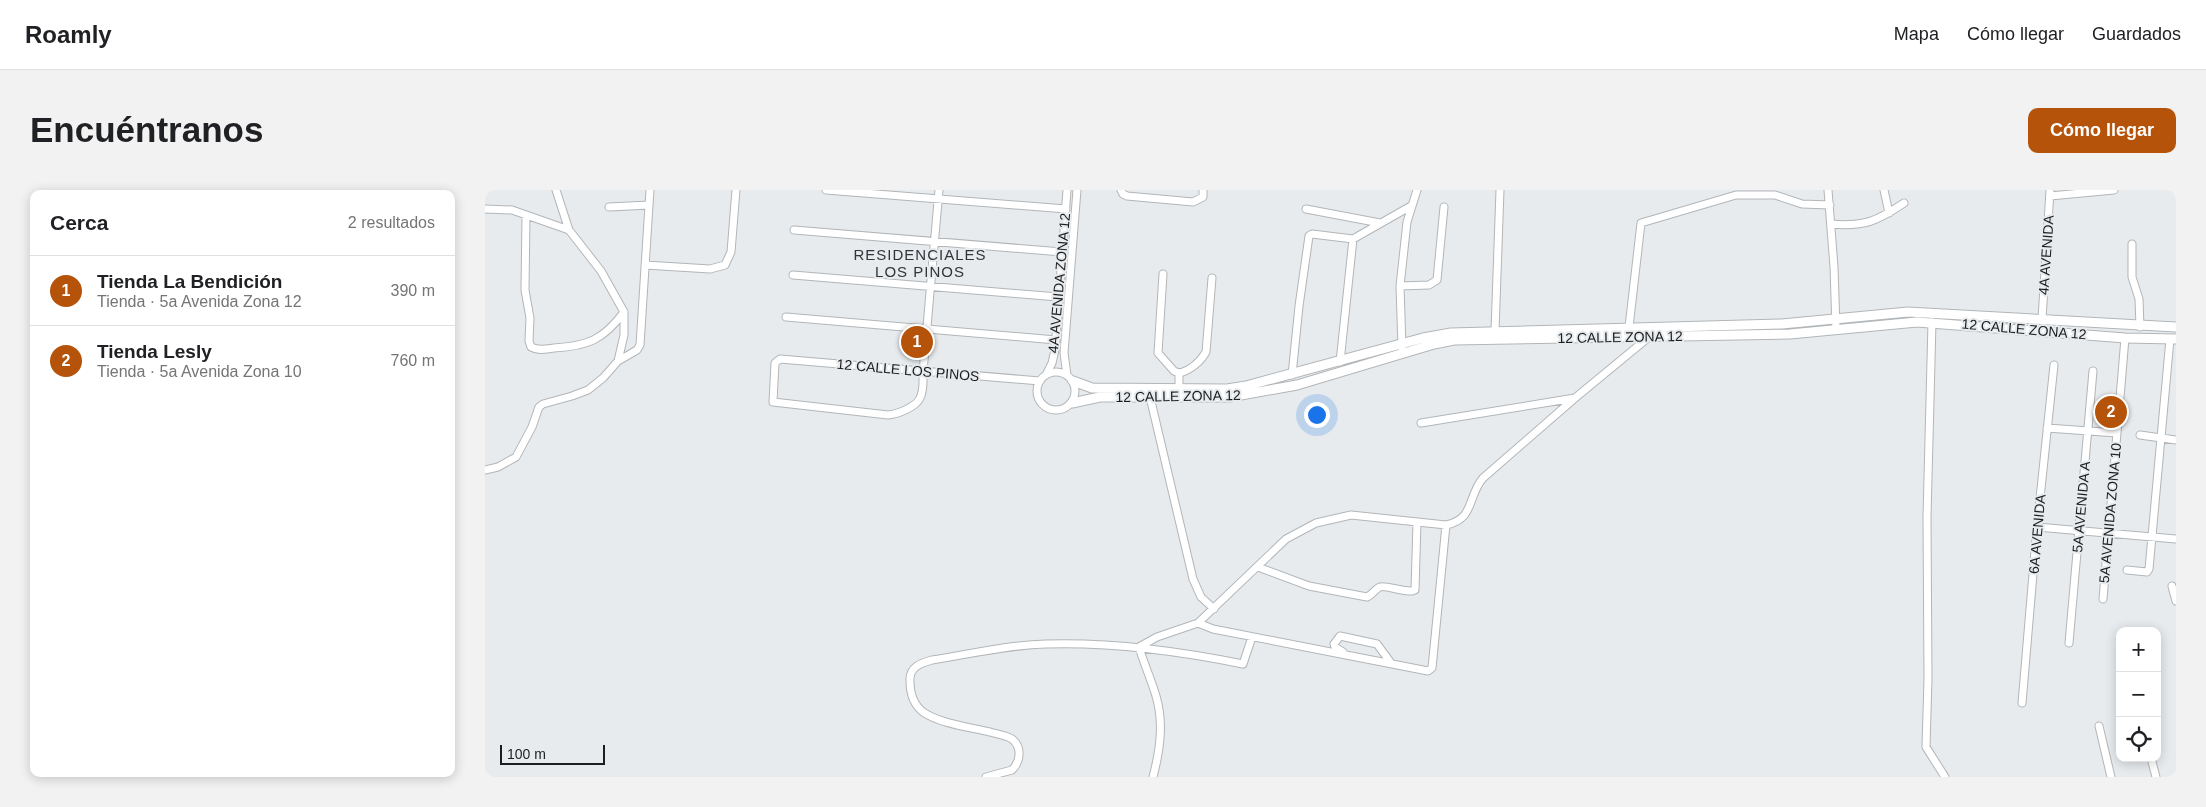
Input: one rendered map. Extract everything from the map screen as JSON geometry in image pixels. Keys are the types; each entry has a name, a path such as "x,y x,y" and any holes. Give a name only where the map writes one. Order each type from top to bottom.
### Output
{"street":[{"path":"556,190 569,230 601,271 624,312 624,335 618,361"},
{"path":"485,470 498,467 516,458 525,442 539,407 587,390 603,378 618,361 631,355 640,345 650,190"},
{"path":"645,265 710,269 725,265 731,252 736,190"},
{"path":"826,190 1066,209"},
{"path":"923,372 939,190"},
{"name":"4A AVENIDA ZONA 12","path":"1046,375 1052,363 1056,340 1067,190"},
{"name":"4A AVENIDA ZONA 12","path":"1070,378 1064,353 1077,190"},
{"path":"1121,190 1127,196 1193,202 1203,196 1203,190"},
{"path":"1402,348 1400,286 1411,206 1417,190"},
{"path":"1495,331 1500,190"},
{"path":"1828,190 1836,324"},
{"path":"1884,190 1889,213"},
{"path":"2050,193 2114,190"},
{"name":"4A AVENIDA","path":"2042,319 2050,193"},
{"path":"1629,327 1641,223 1736,195 1775,196 1802,204 1829,205"},
{"path":"1831,224 1871,222 1904,204"},
{"path":"609,207 649,205"},
{"path":"1292,375 1309,236 1312,234 1353,239 1411,206"},
{"path":"1400,286 1429,285 1437,280 1444,207"},
{"path":"485,209 512,210 569,230"},
{"path":"1306,209 1380,223"},
{"path":"526,216 525,290 531,347 535,349 557,348 586,344 602,334 624,312"},
{"path":"794,230 1062,252"},
{"path":"1339,362 1353,239"},
{"path":"2132,244 2132,277 2139,299 2140,327"},
{"path":"1163,274 1157,349 1162,358 1174,371 1179,373"},
{"path":"793,276 1058,297"},
{"path":"1179,373 1199,361 1206,352 1212,278"},
{"name":"12 CALLE ZONA 12","path":"1070,378 1092,388 1227,389 1402,348 1454,340 1790,334 1908,312 2125,338 2173,339"},
{"path":"786,317 1056,340"},
{"name":"12 CALLE ZONA 12","path":"1072,403 1093,398 1230,397 1297,385 1451,332 2042,319 2140,327 2176,327"},
{"path":"1932,322 1927,517 1928,679 1926,747 1945,777"},
{"path":"1139,647 1157,637 1198,623 1290,536 1325,520 1351,516 1446,525 1459,520 1466,514 1475,490 1483,478 1649,337 1649,327"},
{"name":"5A AVENIDA ZONA 10","path":"2103,599 2125,338"},
{"path":"2127,570 2148,571 2173,339"},
{"name":"12 CALLE LOS PINOS","path":"923,372 919,400 899,412 888,415 777,403 772,398 777,360 1040,381"},
{"name":"6A AVENIDA","path":"2022,703 2037,527 2054,365"},
{"name":"5A AVENIDA A","path":"2069,643 2093,371"},
{"path":"1057,372 1070,378 1076,392 1072,403 1057,410 1046,407 1039,398 1038,387 1040,381 1046,375 1057,372"},
{"path":"1179,373 1179,388"},
{"path":"1149,397 1193,579 1201,596 1214,609"},
{"path":"1421,423 1575,398"},
{"path":"2047,428 2117,433"},
{"path":"2140,435 2176,440"},
{"path":"1258,567 1309,586 1367,597 1383,586 1412,591 1415,590 1417,522"},
{"path":"1198,623 1213,629 1428,671 1432,668 1446,525"},
{"path":"2037,527 2176,539"},
{"path":"2172,586 2176,601"},
{"path":"1348,655 1335,647 1334,642 1337,638 1344,636 1377,644 1391,663"},
{"path":"986,777 1013,770 1019,756 1017,745 1006,736 944,720 923,711 912,697 909,677 912,670 918,664 951,656 1045,644 1139,647 1201,655 1243,664 1252,637"},
{"path":"1139,647 1156,696 1160,722 1160,747 1153,777"},
{"path":"2099,726 2111,777"},
{"path":"2152,762 2156,777"}],"place":[{"name":"Tienda La Bendición","path":"917,342"},
{"name":"Tienda Lesly","path":"2111,412"}],"district":[{"name":"RESIDENCIALES LOS PINOS","path":"920,262"}]}
